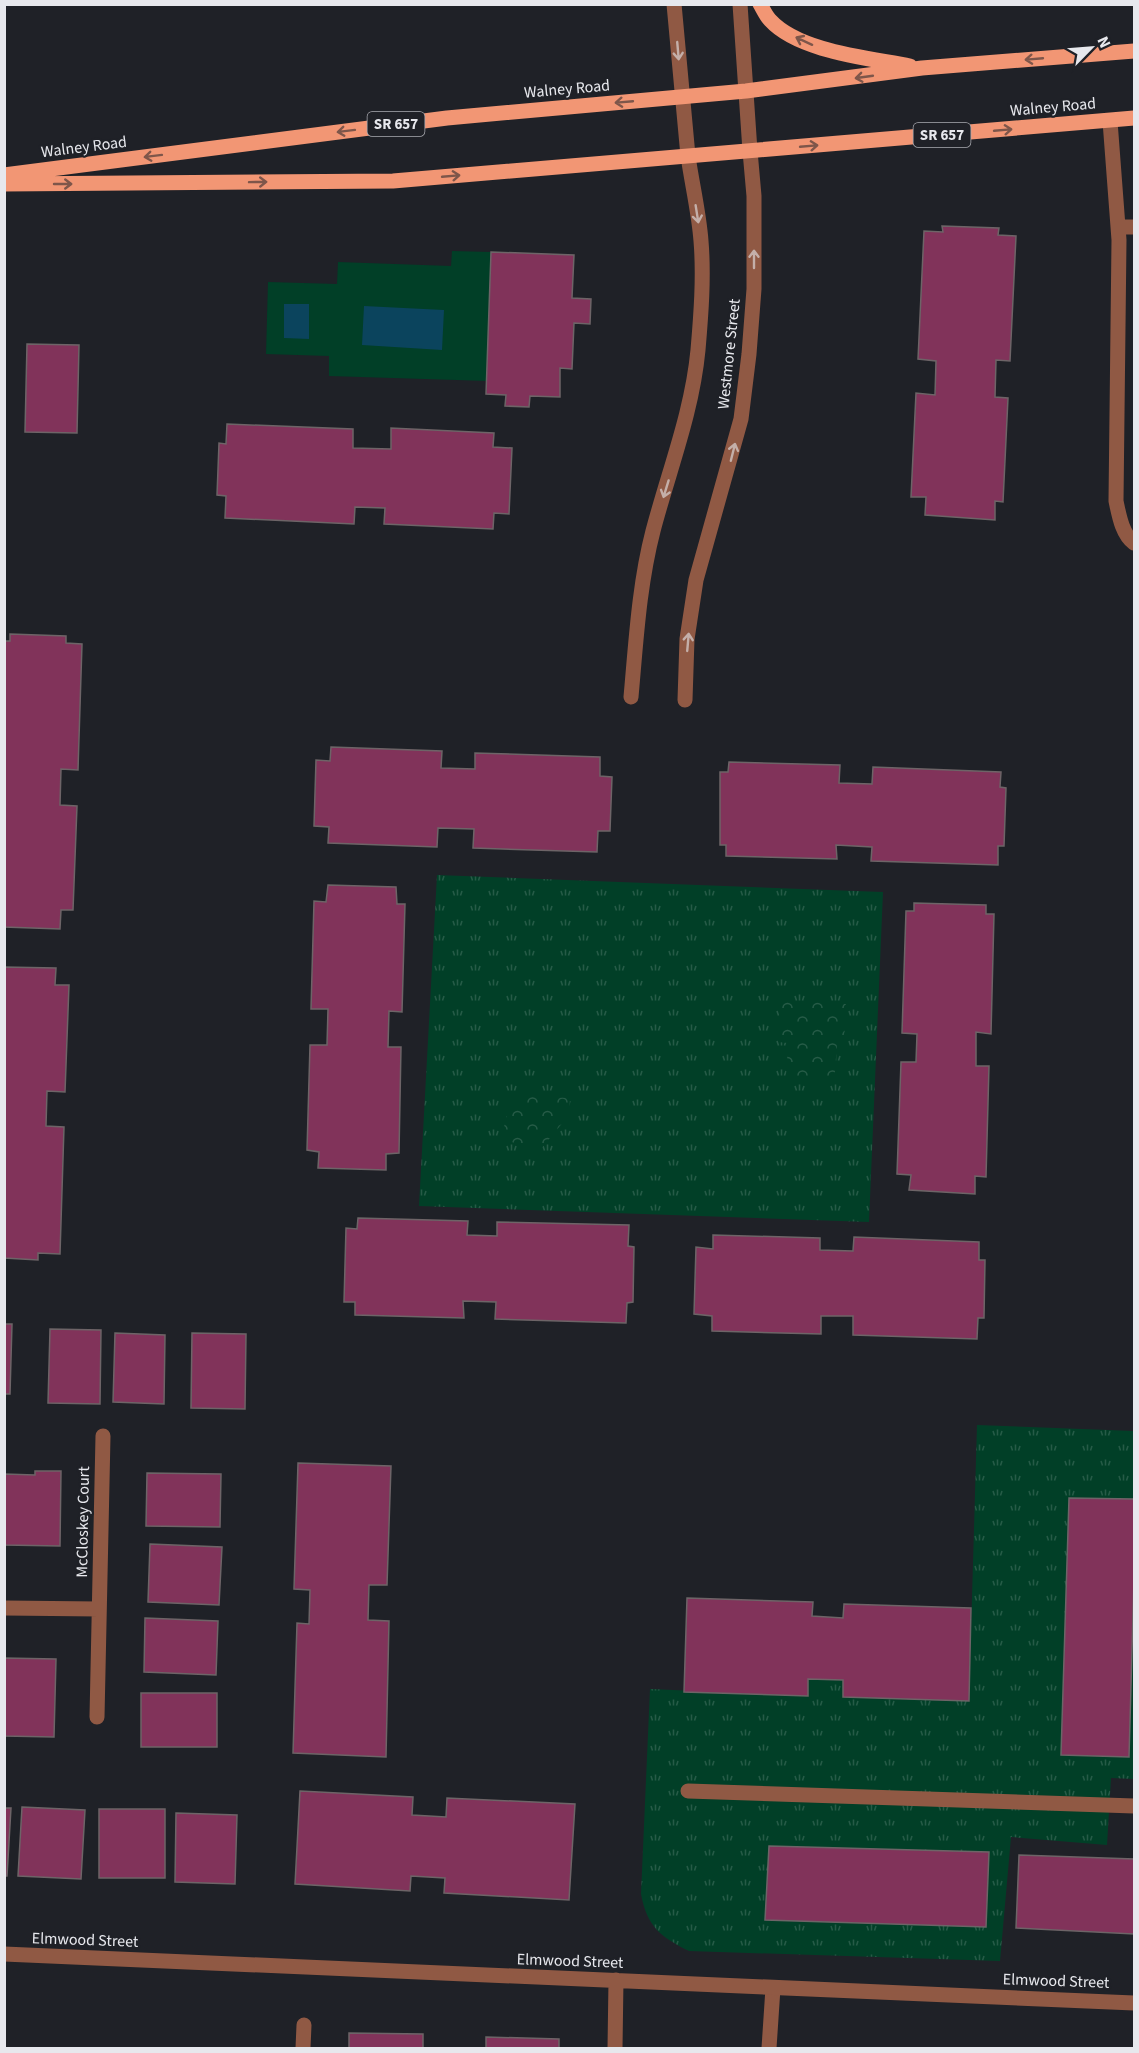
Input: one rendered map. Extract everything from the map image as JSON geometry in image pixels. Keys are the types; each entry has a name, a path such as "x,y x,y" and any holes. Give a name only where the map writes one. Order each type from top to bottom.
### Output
{"main road":[{"path":"760,4 771,20 786,32 808,44 834,52 922,68"},
{"name":"Walney Road","path":"4,175 447,118 746,91 922,68 1134,51"},
{"name":"Walney Road","path":"4,184 393,181 1134,118"}],"street":[{"name":"Westmore Street","path":"631,697 642,586 653,531 674,465 691,397 698,350 701,241 688,156 674,4"},
{"name":"Westmore Street","path":"685,700 687,639 696,580 741,419 749,354 754,289 754,196 740,4"},
{"path":"1110,121 1127,227 1116,501 1120,519 1129,539 1134,543"},
{"name":"McCloskey Court","path":"97,1717 103,1436"},
{"path":"4,1608 99,1609"},
{"path":"688,1791 1134,1806"},
{"name":"Elmwood Street","path":"4,1954 1134,2003"},
{"path":"615,2049 616,1980"},
{"path":"769,2049 773,1988"},
{"path":"303,2049 304,2025"}],"green space":[{"path":"452,251 491,252 488,381 329,376 329,356 266,354 268,282 337,284 338,262 451,266"},
{"path":"437,875 883,892 869,1222 419,1206"},
{"path":"780,1000 846,1004 844,1044 837,1044 834,1084 786,1081 788,1043 778,1042"},
{"path":"512,1095 570,1098 569,1115 540,1150 501,1139"},
{"path":"977,1425 1134,1431 1134,1779 1111,1778 1107,1845 1011,1837 1000,1961 689,1951 679,1946 663,1936 651,1923 641,1894 650,1689 808,1696 808,1679 843,1680 844,1697 969,1701"}],"water":[{"path":"284,304 309,304 309,339 284,338"},
{"path":"364,306 444,310 442,350 362,345"}],"building":[{"path":"942,226 999,228 998,235 1016,236 1010,361 996,360 995,397 1008,398 1003,502 995,501 995,520 925,515 926,497 911,497 916,393 935,395 936,361 918,359 924,231 943,232"},
{"path":"491,252 574,255 572,298 591,299 590,324 574,323 572,369 560,368 560,397 530,396 529,407 505,406 506,395 486,394"},
{"path":"27,344 79,345 77,433 25,432"},
{"path":"227,424 353,429 353,448 391,449 391,428 494,433 493,447 512,448 509,514 494,513 493,529 384,524 385,508 355,507 354,524 225,518 226,496 217,495 219,443 226,444"},
{"path":"10,634 66,636 66,643 82,644 78,770 61,769 60,805 77,806 73,910 61,910 60,929 4,927 4,641 10,641"},
{"path":"331,747 442,751 441,768 475,769 475,753 600,757 600,776 612,777 610,831 598,831 597,852 473,848 474,829 438,828 437,847 328,843 329,827 314,826 316,760 330,761"},
{"path":"729,762 840,765 839,783 872,784 873,767 1001,772 1000,787 1006,788 1004,846 998,846 998,865 871,861 872,847 836,845 837,859 726,856 726,845 720,845 720,772 728,772"},
{"path":"328,885 396,887 397,904 405,904 402,1012 389,1011 388,1047 401,1047 399,1153 386,1154 386,1170 318,1168 319,1152 307,1150 310,1045 327,1045 328,1009 311,1009 314,901 326,902"},
{"path":"914,903 986,905 986,914 994,914 991,1034 976,1032 976,1066 989,1066 986,1177 975,1176 975,1194 909,1190 911,1175 897,1174 901,1062 916,1062 917,1034 902,1033 906,911 914,911"},
{"path":"4,967 56,968 55,985 69,985 65,1092 47,1091 46,1126 64,1127 60,1254 38,1253 38,1260 4,1258"},
{"path":"358,1218 468,1221 467,1235 497,1236 497,1222 629,1225 628,1246 634,1247 633,1302 627,1303 626,1323 495,1319 496,1302 463,1301 464,1318 355,1315 355,1302 344,1302 346,1228 357,1229"},
{"path":"713,1235 820,1238 820,1250 853,1251 854,1237 979,1242 979,1260 985,1260 984,1318 978,1318 977,1339 853,1335 853,1316 821,1316 821,1334 712,1331 712,1316 694,1314 696,1247 713,1249"},
{"path":"4,1324 12,1324 10,1394 4,1394"},
{"path":"50,1329 101,1330 100,1404 48,1403"},
{"path":"115,1333 165,1335 164,1404 113,1402"},
{"path":"192,1333 246,1334 245,1409 191,1408"},
{"path":"298,1463 391,1466 387,1585 369,1585 368,1620 389,1621 386,1757 293,1753 297,1623 309,1624 310,1590 294,1589"},
{"path":"35,1471 61,1471 60,1546 4,1545 5,1474 35,1475"},
{"path":"147,1473 221,1474 220,1527 146,1526"},
{"path":"1069,1498 1134,1499 1129,1757 1061,1755"},
{"path":"150,1544 222,1547 219,1605 148,1602"},
{"path":"687,1598 813,1602 812,1616 843,1618 844,1604 971,1608 969,1701 843,1697 843,1680 808,1679 808,1696 684,1692"},
{"path":"145,1618 218,1621 216,1675 144,1672"},
{"path":"4,1658 56,1659 54,1737 4,1736"},
{"path":"141,1693 217,1693 217,1747 141,1747"},
{"path":"300,1791 413,1797 412,1815 446,1817 447,1798 575,1804 569,1900 444,1893 445,1878 411,1876 410,1891 295,1884"},
{"path":"22,1807 85,1810 81,1879 18,1876"},
{"path":"4,1808 11,1808 7,1876 4,1876"},
{"path":"99,1809 165,1809 165,1878 99,1878"},
{"path":"176,1813 237,1815 235,1884 175,1882"},
{"path":"769,1846 989,1852 986,1927 765,1920"},
{"path":"1019,1855 1134,1859 1134,1934 1016,1928"},
{"path":"349,2033 423,2034 423,2048 349,2048"},
{"path":"486,2037 559,2039 559,2048 486,2048"}]}
